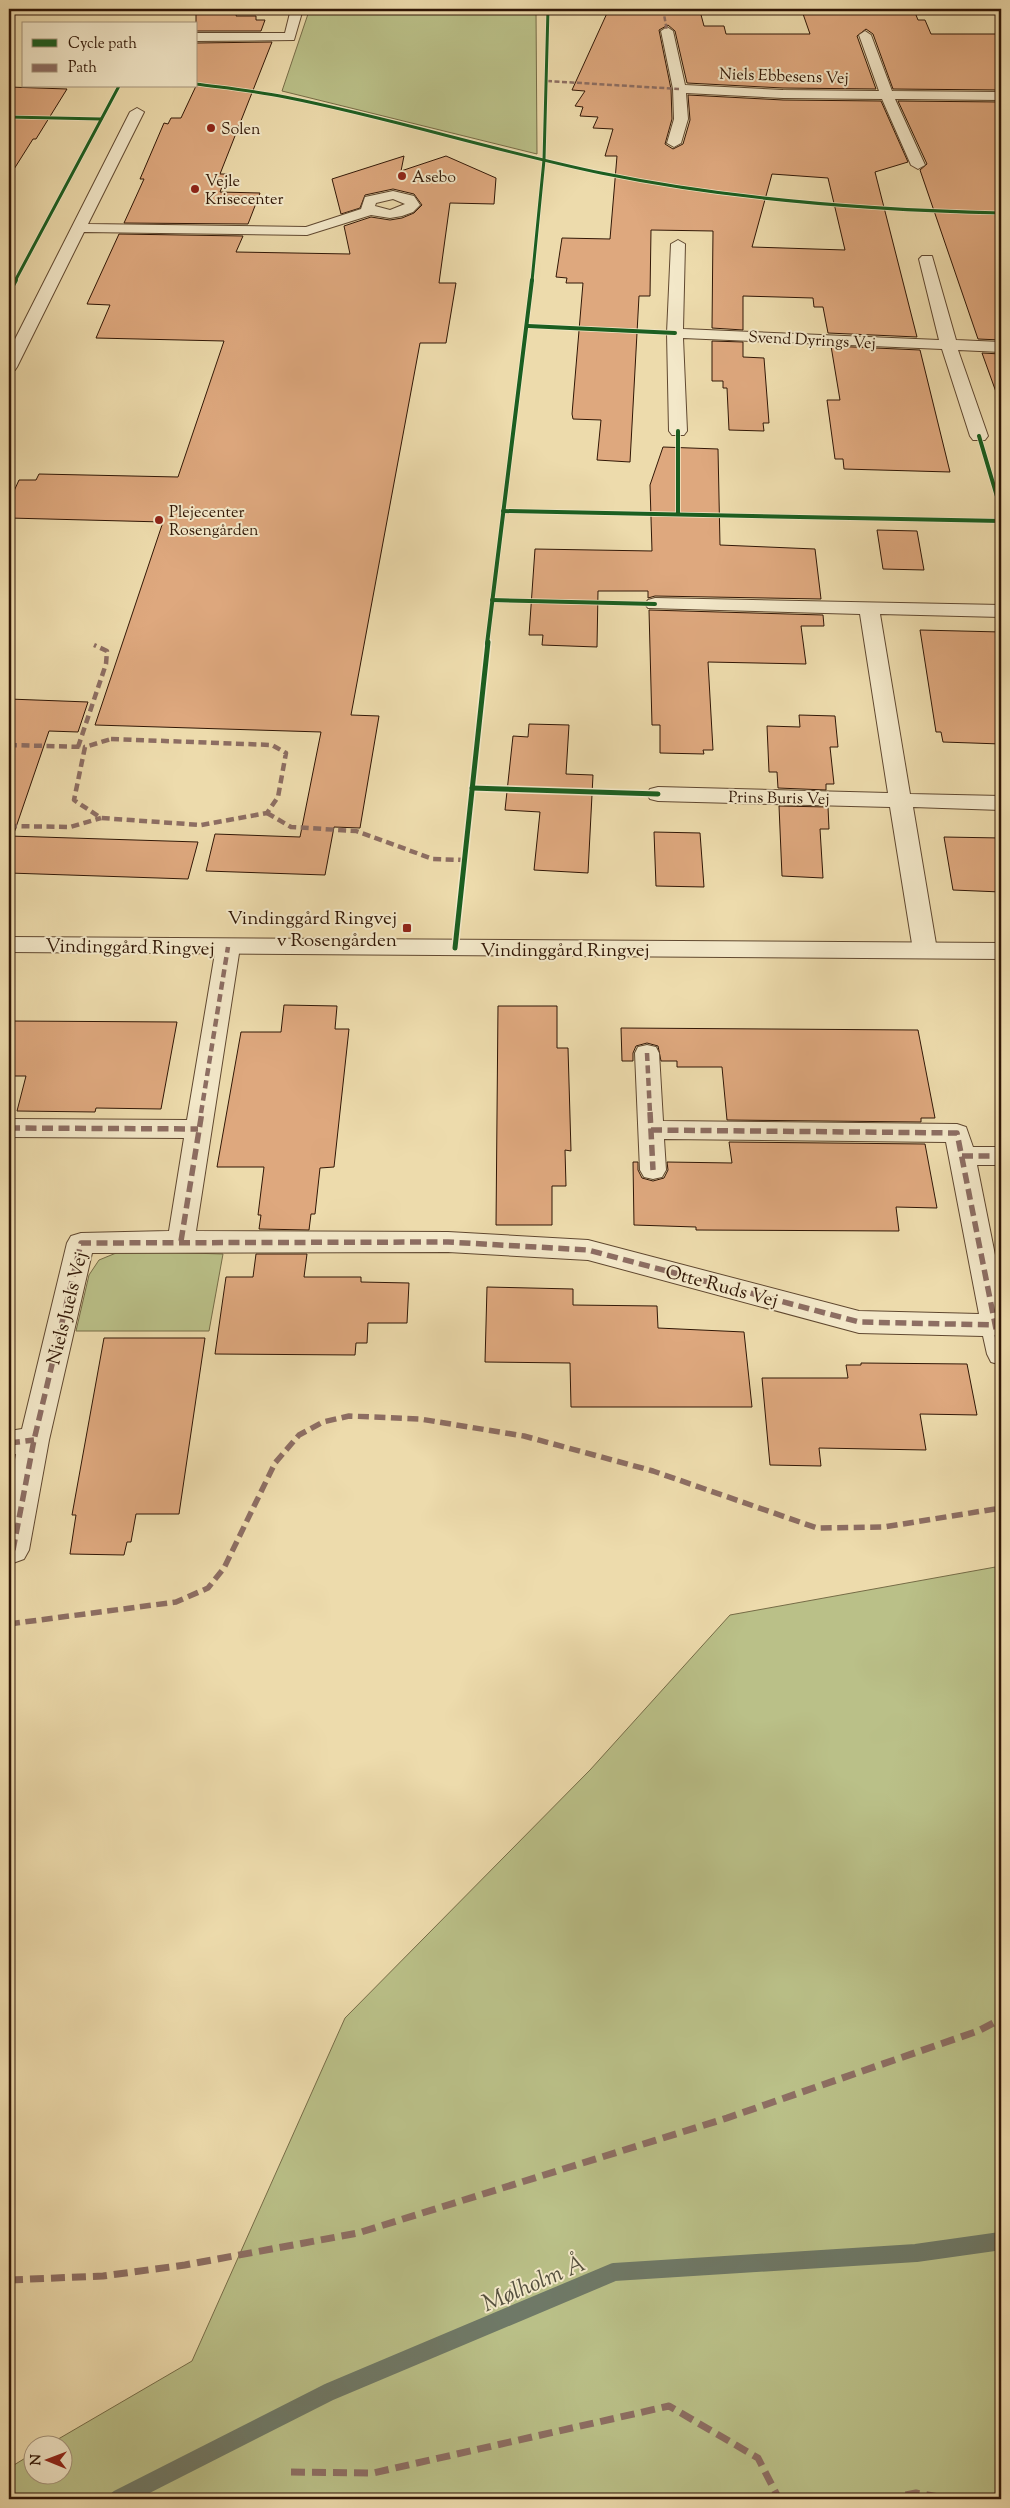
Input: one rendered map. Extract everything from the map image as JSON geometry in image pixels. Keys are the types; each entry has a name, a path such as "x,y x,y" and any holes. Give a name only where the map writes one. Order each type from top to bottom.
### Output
{"street":[{"path":"198,37 290,37 297,9"},
{"path":"667,31 679,89 681,119 674,143"},
{"name":"Niels Ebbesens Vej","path":"865,35 887,96 918,165"},
{"name":"Niels Ebbesens Vej","path":"679,89 887,96 1001,96"},
{"path":"9,367 137,112"},
{"path":"80,228 307,231 371,210"},
{"path":"678,244 674,333 678,431"},
{"path":"927,259 949,346 979,436"},
{"name":"Svend Dyrings Vej","path":"674,333 1001,347"},
{"path":"655,604 1001,611"},
{"path":"869,609 925,950"},
{"name":"Prins Buris Vej","path":"658,794 1001,803"},
{"name":"Vindinggård Ringvej","path":"9,944 1001,951"},
{"path":"181,1241 228,947"},
{"path":"647,1053 653,1170"},
{"path":"9,1128 198,1130"},
{"path":"652,1130 957,1133 1001,1354"},
{"path":"962,1156 1001,1156"},
{"name":"Niels Juels Vej","path":"13,1550 21,1441 81,1243 181,1241 448,1242"},
{"name":"Otte Ruds Vej","path":"448,1242 588,1250 859,1322 996,1326"}],"green space":[{"path":"309,11 536,11 537,154 282,91"},
{"path":"121,1251 223,1254 209,1331 76,1331 89,1275 99,1260"},
{"path":"1001,1566 1001,2499 9,2499 9,2468 22,2460 22,2486 72,2486 72,2436 63,2436 192,2361 345,2018 590,1770 730,1615"}],"building":[{"path":"238,10 236,16 256,16 256,20 265,20 261,31 198,31 196,11"},
{"path":"914,10 918,20 925,20 931,34 1001,34 1001,90 893,89 873,34 866,29 857,36 876,89 783,88 687,83 675,31 668,25 659,30 671,89 672,119 665,144 673,149 683,144 690,120 688,95 783,100 881,101 908,162 875,172 917,337 828,333 823,307 814,307 813,298 743,296 743,330 712,328 713,231 651,230 650,296 639,296 630,462 597,460 601,420 573,419 572,414 583,283 566,283 567,278 556,277 562,238 610,239 617,156 605,156 613,129 593,128 598,117 580,116 583,107 575,106 585,91 572,90 608,11 700,11 704,26 724,26 726,34 810,34 802,11","holes":["772,174 828,178 845,250 752,247"]},
{"path":"272,42 220,174 227,174 220,192 260,193 248,224 124,223 144,179 140,179 164,123 168,124 171,118 181,118 195,88 198,88 198,43"},
{"path":"9,87 67,89 36,139 33,139 9,177"},
{"path":"898,101 1001,102 1001,238 999,238 1001,244 1001,340 978,339 920,170 927,164"},
{"path":"404,156 401,171 446,156 496,178 494,204 450,203 439,283 456,283 446,343 420,343 351,715 379,716 360,828 334,827 325,875 206,871 215,834 300,837 321,732 95,725 163,522 9,518 9,502 19,480 36,480 39,474 178,477 224,341 96,338 110,305 87,304 119,234 243,236 236,252 350,254 344,226 371,217 390,220 402,218 414,213 422,205 414,194 393,189 365,195 360,208 341,214 332,179"},
{"path":"712,341 743,342 743,357 764,358 769,423 763,423 764,431 729,430 727,388 723,388 723,381 712,381"},
{"path":"831,346 920,350 950,472 844,469 843,459 835,459 827,400 840,400"},
{"path":"982,353 1001,354 1001,391 996,392"},
{"path":"663,447 718,449 720,545 815,549 821,599 655,596 648,598 648,591 598,591 597,647 542,645 543,635 529,635 535,549 652,551 650,485"},
{"path":"877,530 917,531 924,570 883,569"},
{"path":"649,610 823,615 824,626 801,626 806,664 708,662 713,750 703,750 704,754 660,753 660,725 652,725"},
{"path":"920,630 1001,632 1001,744 943,742 941,732 936,732"},
{"path":"9,699 88,702 78,732 49,731 14,833 9,832"},
{"path":"799,715 835,716 838,747 830,747 834,784 826,784 826,790 778,788 777,772 769,772 767,726 800,727"},
{"path":"529,724 569,725 566,774 593,775 588,873 534,870 540,812 505,810 513,736 528,737"},
{"path":"779,806 828,807 829,829 820,829 823,878 782,876"},
{"path":"654,832 700,833 704,887 656,886"},
{"path":"9,836 198,842 188,879 9,873"},
{"path":"944,837 1001,838 1001,892 953,890"},
{"path":"284,1005 337,1006 335,1029 349,1029 334,1167 320,1168 315,1214 311,1214 309,1230 259,1229 261,1215 258,1215 264,1167 217,1167 241,1032 281,1032"},
{"path":"498,1006 557,1006 557,1048 568,1048 571,1151 565,1150 566,1186 552,1186 552,1225 496,1225"},
{"path":"9,1021 177,1022 161,1109 96,1108 95,1112 17,1111 26,1076 9,1076"},
{"path":"621,1028 918,1030 935,1118 921,1118 921,1122 727,1120 722,1067 677,1067 677,1061 661,1061 658,1046 647,1043 636,1046 633,1053 633,1061 622,1061"},
{"path":"729,1142 925,1144 937,1208 896,1207 899,1231 696,1230 696,1227 634,1225 633,1162 638,1162 638,1170 642,1178 653,1181 664,1178 668,1170 667,1162 732,1163"},
{"path":"256,1254 307,1254 304,1277 361,1277 361,1282 409,1283 407,1323 368,1323 367,1343 356,1343 355,1355 215,1354 226,1277 253,1277"},
{"path":"487,1287 573,1289 573,1305 657,1306 658,1328 744,1332 752,1407 571,1407 570,1363 485,1362"},
{"path":"104,1338 205,1338 179,1514 136,1514 131,1542 127,1542 124,1555 70,1554 76,1515 72,1515"},
{"path":"861,1363 967,1364 977,1415 920,1414 926,1450 819,1448 821,1466 770,1465 762,1378 848,1378 846,1365 861,1365"}],"waterway":[{"name":"Mølholm Å","path":"118,2499 329,2392 614,2272 916,2253 1001,2241"}],"marked path":[{"path":"663,9 667,31"},
{"path":"547,81 679,89"},
{"path":"78,747 106,664 107,651 94,645"},
{"path":"9,745 85,747 111,739 272,745 286,753 278,797 267,813 201,825 101,818 74,800 85,747"},
{"path":"267,813 291,827 356,831 433,859 464,860"},
{"path":"9,826 70,827 101,818"},
{"path":"181,1241 228,947"},
{"path":"647,1053 653,1170"},
{"path":"9,1128 198,1129"},
{"path":"651,1130 957,1133 1001,1354"},
{"path":"962,1156 1001,1156"},
{"path":"13,1550 34,1440 81,1243 181,1241 448,1242 588,1250 859,1322 996,1325"},
{"path":"9,1624 176,1602 208,1588 224,1568 275,1463 299,1435 323,1422 349,1416 420,1419 524,1436 653,1471 817,1528 884,1527 1001,1508"},
{"path":"9,1443 34,1440"},
{"path":"9,2280 103,2276 185,2265 358,2233 727,2118 978,2031 1001,2019"},
{"path":"291,2472 373,2473 669,2406 758,2458 779,2499"},
{"path":"885,2499 916,2493 950,2499"}],"cycle path":[{"path":"455,948 492,600 528,326 544,160 548,9"},
{"path":"198,84 264,93 326,105 561,164 700,190 850,207 1001,213"},
{"path":"9,293 118,88"},
{"path":"9,117 101,119"},
{"path":"528,326 675,333"},
{"path":"678,431 678,514"},
{"path":"979,436 1001,510"},
{"path":"503,511 1001,521"},
{"path":"492,600 655,604"},
{"path":"472,788 658,794"}],"place":[{"name":"Solen","path":"211,128"},
{"name":"Asebo","path":"402,176"},
{"name":"Vejle Krisecenter","path":"195,189"},
{"name":"Plejecenter Rosengården","path":"159,520"},
{"name":"Vindinggård Ringvej v Rosengården","path":"407,928"}]}
